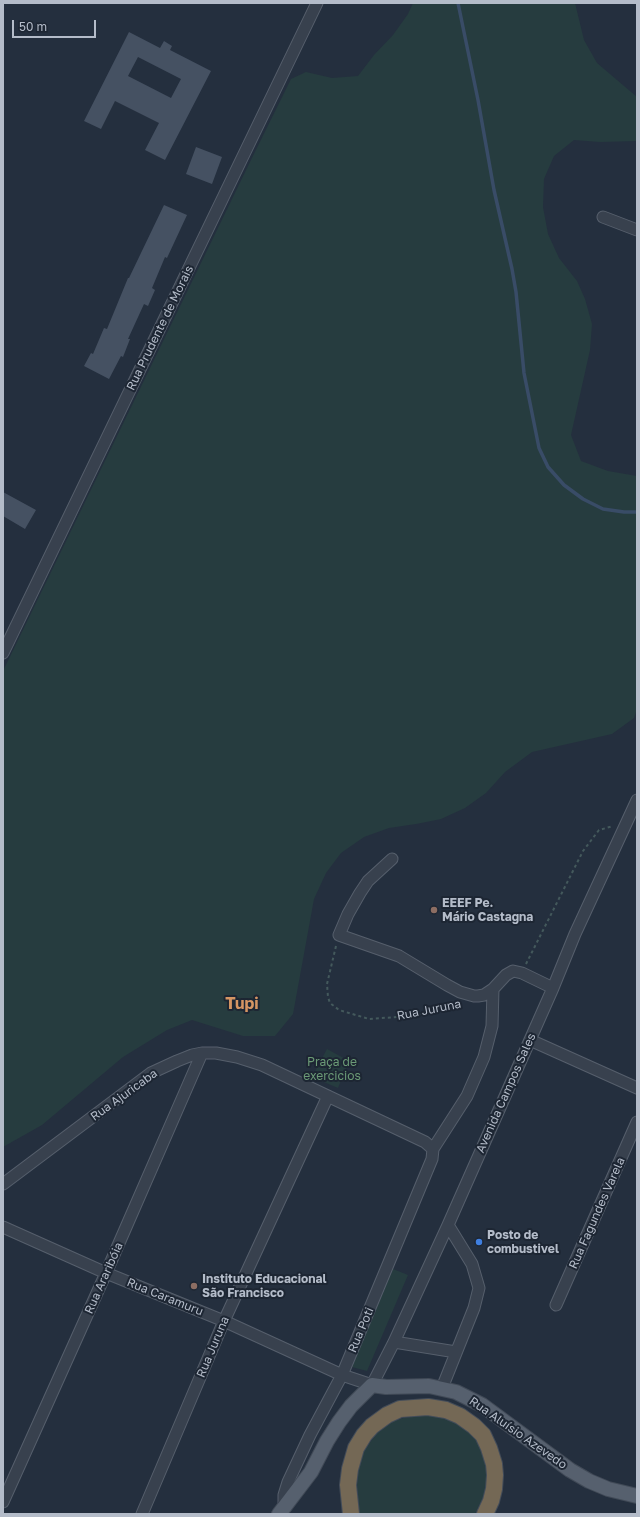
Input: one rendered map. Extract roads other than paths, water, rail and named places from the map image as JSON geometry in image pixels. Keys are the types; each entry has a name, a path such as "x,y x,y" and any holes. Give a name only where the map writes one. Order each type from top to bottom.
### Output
{"highway":[{"path":"350,1514 348,1486 350,1469 356,1448 364,1436 372,1426 387,1415 400,1409 428,1407 446,1410 460,1416 474,1426 483,1435 491,1453 495,1475 492,1500 484,1514"}],"main road":[{"name":"Rua Aluísio Azevedo","path":"372,1385 386,1387 428,1386 456,1392 482,1405 570,1470 589,1481 608,1489 637,1496"},
{"path":"281,1511 311,1472 338,1422 351,1406 372,1385"}],"street":[{"name":"Rua Prudente de Morais","path":"3,653 317,3"},
{"path":"603,217 637,230"},
{"name":"Avenida Campos Sales","path":"372,1385 394,1342 448,1224 553,988 575,934 637,800"},
{"path":"392,859 368,881 348,914 339,935 399,956 460,992 478,996 493,989 510,972 516,971 553,988"},
{"path":"433,1149 467,1096 484,1057 492,1026 493,989"},
{"path":"530,1040 637,1088"},
{"name":"Rua Ajuricaba","path":"3,1184 151,1073 192,1055 202,1053 243,1059 262,1065 425,1142 433,1149"},
{"name":"Rua Araribóia","path":"3,1502 106,1273 202,1053"},
{"name":"Rua Juruna","path":"142,1514 224,1322 328,1096"},
{"name":"Rua Fagundes Varela","path":"556,1305 637,1122"},
{"name":"Rua Poti","path":"281,1511 288,1482 310,1435 342,1375 432,1160 433,1149"},
{"path":"442,1388 474,1308 479,1288 472,1264 448,1224"},
{"name":"Rua Caramuru","path":"3,1227 106,1273 224,1322 342,1375 372,1385"},
{"path":"394,1342 456,1352"}],"waterway":[{"path":"458,3 478,100 494,190 512,269 516,292 524,373 539,448 548,467 564,485 583,499 603,509 637,512"}],"place":[{"name":"EEEF Pe. Mário Castagna","path":"434,910"},
{"name":"Posto de combustivel","path":"479,1242"},
{"name":"Instituto Educacional São Francisco","path":"194,1286"}],"district":[{"name":"Tupi","path":"242,1004"}],"park label":[{"name":"Praça de exercicios","path":"332,1069"}]}
